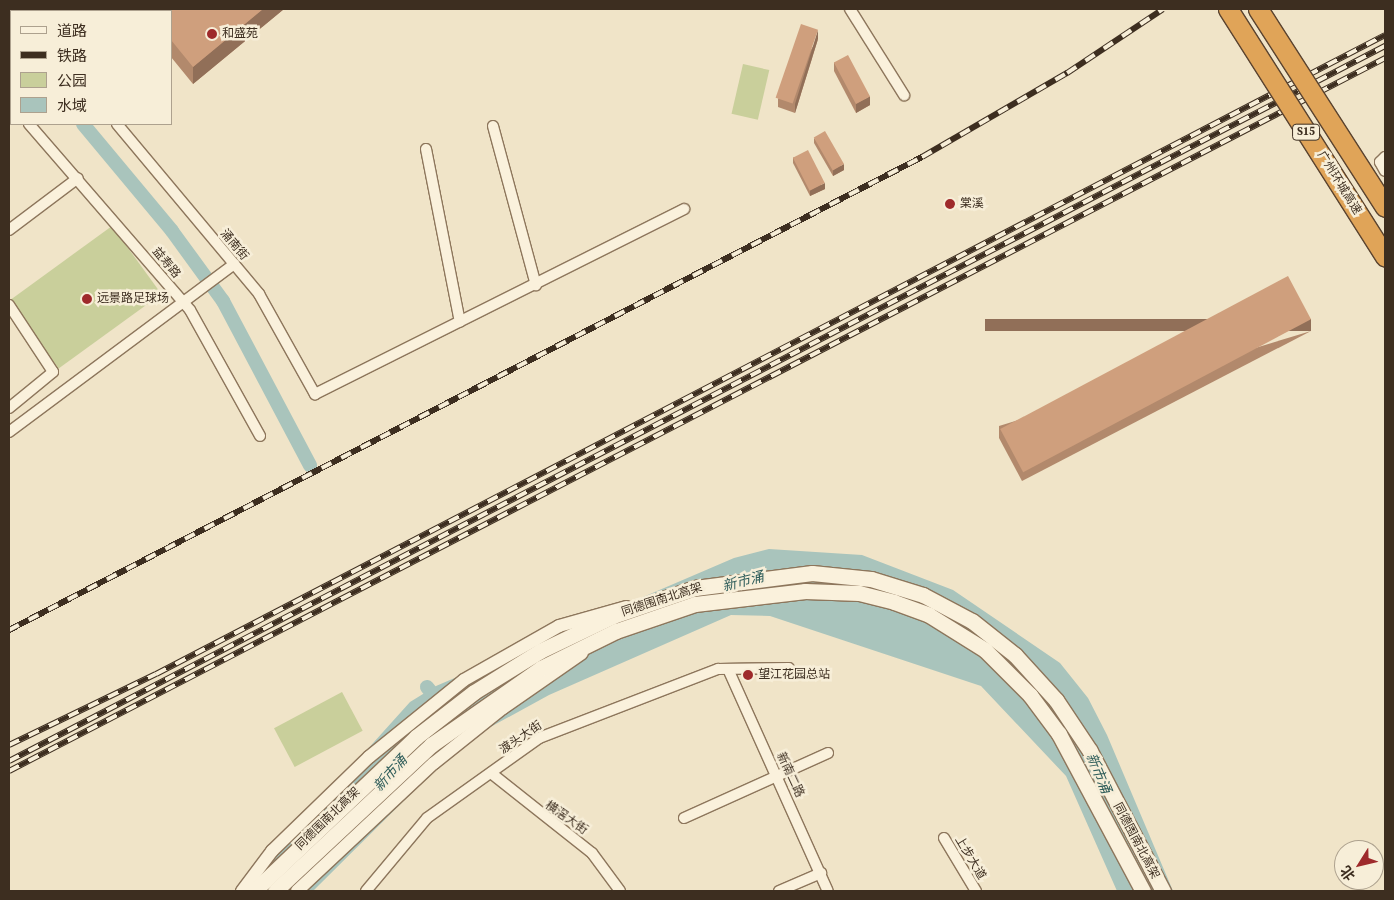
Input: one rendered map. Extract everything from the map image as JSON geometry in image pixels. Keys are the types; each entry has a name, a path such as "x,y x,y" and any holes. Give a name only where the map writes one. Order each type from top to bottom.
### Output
{"highway":[{"name":"广州环城高速","path":"1228,9 1385,256"},
{"name":"广州环城高速","path":"1258,9 1385,208"}],"main road":[{"name":"同德围南北高架","path":"254,891 375,774 461,702 573,633 650,602 719,583 812,573 889,584 952,609 1015,655 1056,700 1090,751 1163,891"},
{"name":"同德围南北高架","path":"275,891 410,763 472,712 542,668 616,631 696,604 773,592 859,593 929,615 985,650 1045,714 1074,756 1143,891"}],"street":[{"path":"850,9 904,95"},
{"name":"益寿路","path":"30,125 78,178 181,300 260,436"},
{"name":"涌南街","path":"118,125 259,294 315,394 460,322"},
{"path":"492,126 536,285"},
{"path":"426,149 460,322 684,209"},
{"path":"1385,157 1380,162 1385,171"},
{"path":"9,230 78,178"},
{"path":"9,432 181,300 234,264"},
{"path":"9,304 54,372 9,408"},
{"path":"242,891 272,851 357,769 464,680 559,626 605,610 650,602"},
{"path":"297,891 467,736 616,631"},
{"name":"渡头大街","path":"366,891 427,818 539,738 576,720 602,715 684,679 728,669 790,668"},
{"name":"新南二路","path":"728,669 828,891"},
{"path":"684,818 828,753"},
{"name":"横滘大街","path":"491,774 592,854 620,891"},
{"name":"上步大道","path":"944,838 976,891"},
{"path":"779,891 821,873"}],"green space":[{"path":"743,64 769,70 758,120 732,114"},
{"name":"远景路足球场","path":"112,226 161,294 59,369 9,301"},
{"path":"342,692 363,731 295,767 274,728"}],"water":[{"name":"新市涌","path":"769,549 862,555 953,590 1060,663 1088,698 1107,735 1173,891 1117,891 1066,776 981,686 770,616 731,615 549,695 463,742 313,891 240,891 410,702 436,686 734,558"}],"building":[{"name":"和盛苑","path":"263,9 193,67 172,41 172,10 147,10"},
{"path":"801,24 818,30 793,104 776,98"},
{"path":"848,55 870,96 856,104 834,63"},
{"path":"825,131 844,164 833,170 814,138"},
{"path":"808,150 825,183 810,191 793,158"},
{"path":"1288,276 1311,319 1023,472 1000,429"}],"waterway":[{"path":"84,125 172,231 223,301 310,465"},
{"path":"427,687 441,704"}],"railway":[{"path":"9,630 922,157 1067,73 1163,9"},
{"path":"9,745 156,674 1385,35"},
{"path":"9,761 1385,46"},
{"path":"9,771 1385,58"}],"place":[{"name":"和盛苑","path":"212,34"},
{"name":"棠溪","path":"950,204"},
{"name":"远景路足球场","path":"87,299"},
{"name":"望江花园总站","path":"748,675"}]}
